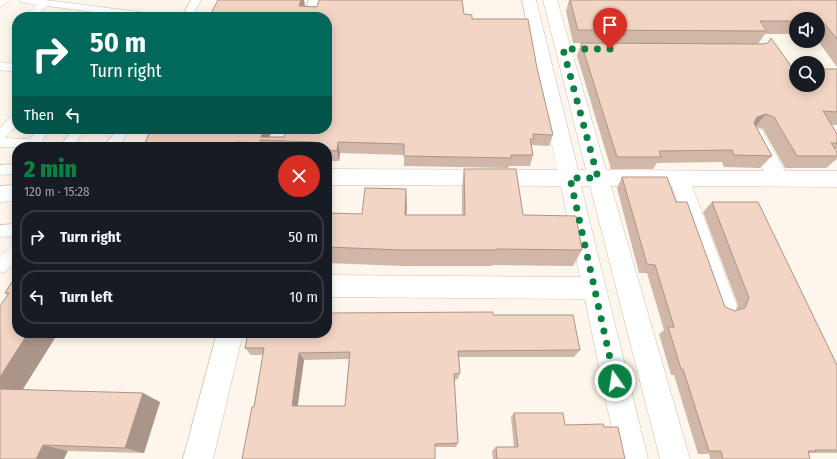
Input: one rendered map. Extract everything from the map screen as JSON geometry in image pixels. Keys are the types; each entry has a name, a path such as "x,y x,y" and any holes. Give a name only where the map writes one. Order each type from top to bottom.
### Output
{"street":[{"path":"313,12 316,0"},
{"path":"529,0 633,459"},
{"path":"550,0 571,49 598,178 675,459"},
{"path":"755,135 779,179"},
{"path":"332,177 837,179"},
{"path":"679,178 725,306"},
{"path":"0,194 12,193"},
{"path":"332,286 594,288"},
{"path":"198,459 229,338"}],"lane":[{"path":"0,4 4,0"},
{"path":"24,0 114,12 122,4"},
{"path":"80,7 88,0"},
{"path":"190,12 196,0"},
{"path":"35,12 45,3"},
{"path":"0,66 12,67"},
{"path":"0,136 12,123"},
{"path":"115,142 121,134"},
{"path":"0,142 12,143"},
{"path":"0,170 12,169"},
{"path":"0,231 12,230"},
{"path":"0,267 12,255"}],"building":[{"path":"218,0 301,0 299,6 317,7 319,0 462,0 464,14 472,15 472,19 528,19 537,68 553,135 533,134 534,139 530,139 533,155 511,155 511,158 404,156 404,144 338,142 337,151 332,150 332,142 260,140 260,142 145,142 149,134 262,134 261,137 284,137 285,134 332,134 332,12 212,12"},
{"path":"570,0 837,0 837,39 825,24 825,12 789,12 789,21 760,21 767,31 578,30"},
{"path":"771,38 789,63 789,92 825,92 825,69 837,69 837,112 823,111 837,134 837,143 831,143 837,152 837,156 797,156 774,117 766,114 757,117 754,123 772,156 734,155 732,150 659,151 661,157 617,157 581,43 768,43"},
{"path":"464,169 516,169 523,215 576,216 582,250 402,250 332,247 332,213 362,214 365,188 406,189 405,215 465,215"},
{"path":"622,177 667,177 676,202 687,202 725,307 735,311 745,308 749,298 712,202 758,202 837,365 837,450 808,451 810,459 723,459 721,451 709,451 668,327 674,327 655,265 647,264"},
{"path":"12,282 12,338 25,338 0,377 0,306 9,293 5,293"},
{"path":"493,312 493,315 573,315 580,350 458,351 460,373 454,374 458,443 435,444 435,459 242,459 252,407 254,407 264,348 245,348 247,338 332,338 332,313","holes":["350,352 345,406 292,406 299,353"]},
{"path":"0,389 143,393 125,448 43,445 36,459 0,459"},
{"path":"514,413 563,413 565,425 603,424 604,427 618,427 625,459 497,459 496,447 518,447"}],"route":[{"path":"610,49 563,49 598,178 570,178 615,381"}]}
